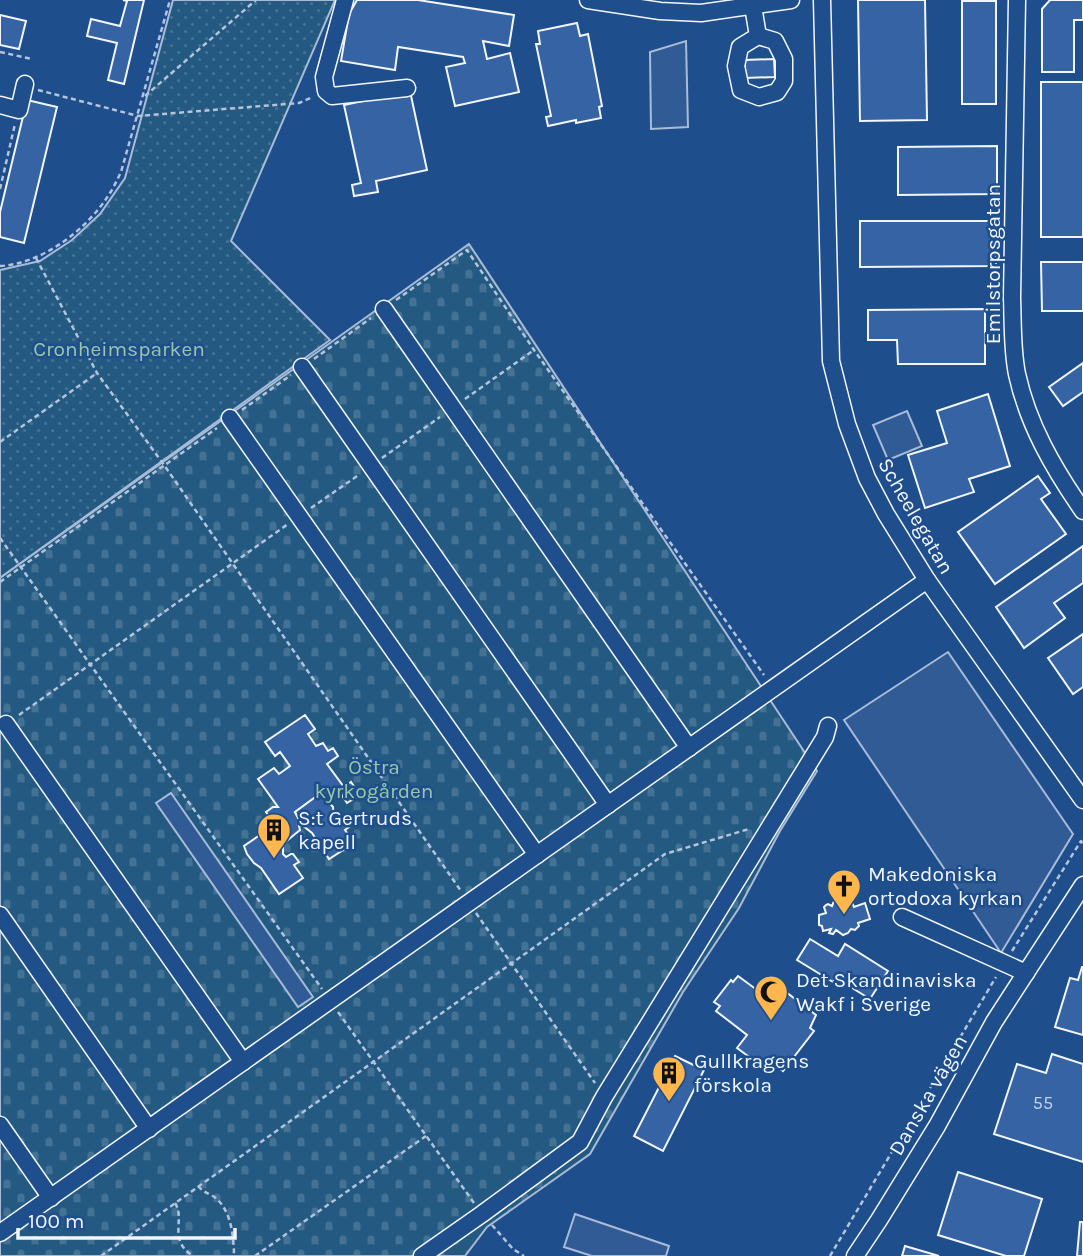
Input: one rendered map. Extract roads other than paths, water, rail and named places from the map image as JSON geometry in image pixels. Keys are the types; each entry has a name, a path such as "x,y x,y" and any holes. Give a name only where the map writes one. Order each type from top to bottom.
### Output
{"street":[{"path":"345,0 324,77 326,91 332,96 407,88"},
{"path":"588,0 660,11 701,13 751,3 791,0"},
{"name":"Scheelegatan","path":"822,0 831,361 846,424 867,478 927,580 1083,800"},
{"name":"Emilstorpsgatan","path":"1017,0 1012,298 1017,373 1043,446 1055,470 1083,511"},
{"path":"751,3 758,36"},
{"path":"0,105 19,110 25,84"},
{"path":"384,309 689,748"},
{"path":"302,367 608,805"},
{"path":"230,418 537,855"},
{"path":"0,1233 927,580"},
{"path":"6,724 243,1062"},
{"path":"422,1256 580,1142 604,1097 825,737 828,726"},
{"name":"Danska vägen","path":"855,1256 937,1126 994,1022 1083,885"},
{"path":"0,915 149,1129"},
{"path":"902,917 1026,973"},
{"path":"0,1125 51,1198"}],"place":[{"name":"S:t Gertruds kapell","path":"274,860"},
{"name":"Makedoniska ortodoxa kyrkan","path":"844,916"},
{"name":"Det Skandinaviska Wakf i Sverige","path":"771,1022"},
{"name":"Gullkragens förskola","path":"669,1103"}],"park label":[{"name":"Cronheimsparken","path":"119,349"},
{"name":"Östra kyrkogården","path":"374,779"}]}
